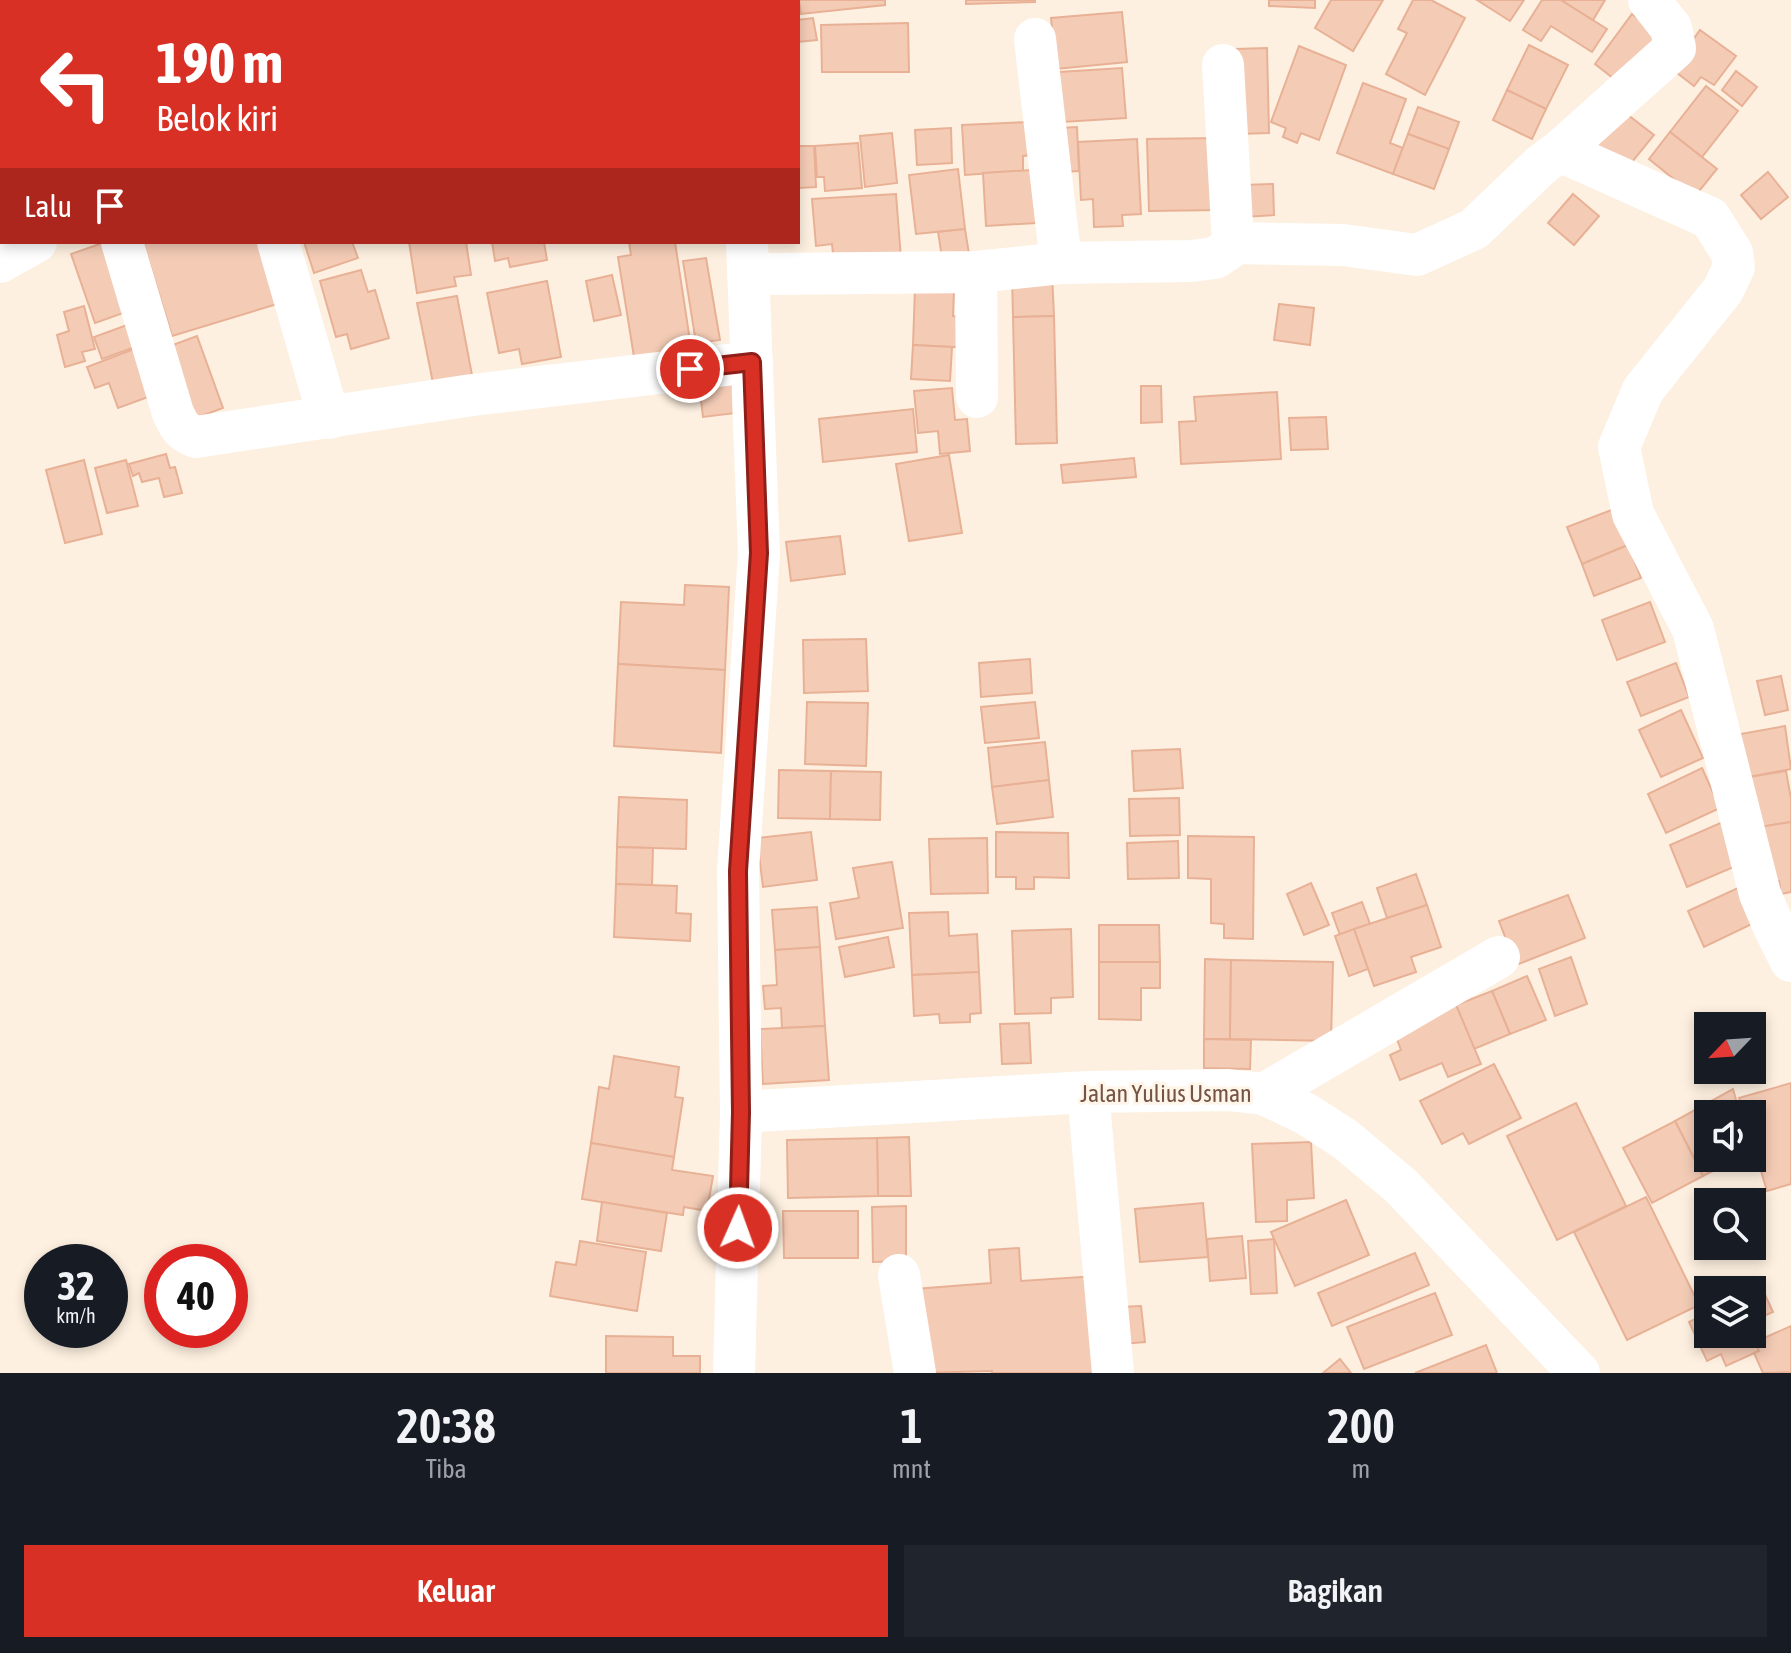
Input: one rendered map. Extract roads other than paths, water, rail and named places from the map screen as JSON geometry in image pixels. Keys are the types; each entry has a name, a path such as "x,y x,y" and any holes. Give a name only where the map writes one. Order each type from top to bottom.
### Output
{"street":[{"path":"1233,243 1343,245 1417,255 1474,229 1542,164 1675,48 1671,28 1649,0"},
{"path":"1035,39 1061,263"},
{"path":"734,1373 741,1112 738,871 759,553 747,258 976,272 1061,263 1215,258 1233,243 1223,65"},
{"path":"1560,151 1710,218 1732,253 1734,267 1723,290 1643,390 1619,447 1633,514 1693,629 1760,894 1791,961"},
{"path":"0,262 32,244"},
{"path":"123,244 173,413 179,428 196,437 472,395 752,362"},
{"path":"279,244 329,418"},
{"path":"976,272 977,397"},
{"path":"1264,1094 1499,957"},
{"name":"Jalan Yulius Usman","path":"741,1112 1088,1092 1228,1090 1264,1094 1306,1114 1345,1139 1401,1186 1579,1373"},
{"path":"1088,1092 1113,1373"},
{"path":"899,1275 915,1373"}]}
